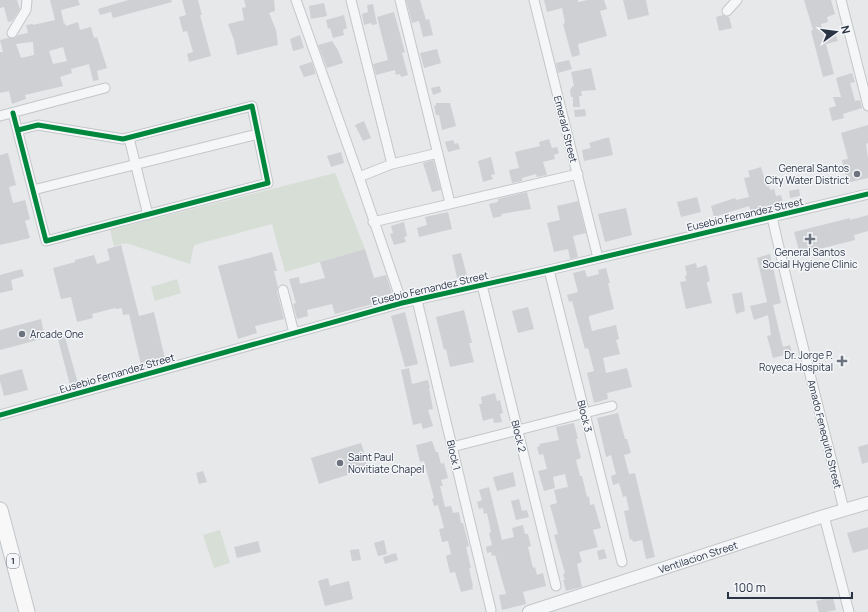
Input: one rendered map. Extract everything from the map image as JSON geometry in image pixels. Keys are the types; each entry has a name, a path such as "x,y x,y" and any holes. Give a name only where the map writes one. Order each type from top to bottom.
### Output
{"main road":[{"name":"1","path":"0,510 27,612"}],"street":[{"path":"12,33 26,10 27,0"},
{"path":"296,0 402,303"},
{"path":"351,0 392,164"},
{"path":"400,0 450,203"},
{"name":"Emerald Street","path":"534,0 598,258"},
{"path":"727,11 737,0"},
{"path":"841,0 868,106"},
{"path":"0,116 105,88"},
{"path":"13,113 46,242 268,183 252,106 124,139 38,125 18,130"},
{"path":"34,107 38,125"},
{"path":"33,190 258,134"},
{"path":"129,138 148,215"},
{"path":"359,177 392,164 438,154"},
{"path":"373,222 578,174"},
{"name":"Eusebio Fernandez Street","path":"0,415 402,303 549,270 868,194"},
{"name":"Amado Fenequito Street","path":"772,217 844,510"},
{"name":"Block 3","path":"549,270 622,562"},
{"name":"Block 2","path":"482,285 556,586"},
{"path":"283,290 294,333"},
{"name":"Block 1","path":"417,300 491,610"},
{"path":"452,447 612,406"},
{"name":"Ventilacion Street","path":"529,612 868,503"},
{"path":"824,516 849,612"}],"shaded area":[{"path":"335,173 365,249 285,272 272,224 194,245 190,264 126,243 114,246 110,230"},
{"path":"177,279 181,293 155,301 151,287"},
{"path":"220,530 230,563 214,568 203,535"}],"building":[{"path":"0,0 17,0 20,9 12,21 8,22 4,7 0,8"},
{"path":"50,0 78,0 80,5 61,10 64,24 65,23 66,26 78,22 80,30 91,27 94,38 97,37 107,68 97,71 99,80 93,81 89,64 71,69 72,73 60,77 63,86 25,95 26,99 12,104 9,91 0,93 0,52 3,52 0,40 15,38 18,35 28,33 26,25 55,20","holes":["33,42 34,55 21,58 16,44","63,47 67,61 53,64 49,51"]},
{"path":"128,0 171,0 172,2 113,18 111,12 100,15 98,9"},
{"path":"182,0 198,0 202,15 200,15 211,56 189,62 187,54 193,52 187,31 183,32 179,17 186,15"},
{"path":"244,0 274,0 275,11 269,13 276,30 278,45 237,55 234,40 228,24 244,20 242,8 246,7"},
{"path":"406,0 420,0 426,20 429,19 433,35 423,37 419,21 412,23"},
{"path":"544,0 578,0 578,2 588,0 604,0 607,9 600,11 607,36 578,44 580,55 572,57 563,24 565,23 562,8 547,12"},
{"path":"623,0 646,0 649,15 628,20"},
{"path":"804,0 831,0 835,14 827,17 828,22 821,24 824,36 835,33 838,41 826,44 834,74 823,77 811,31 813,30"},
{"path":"324,3 327,16 311,19 309,6"},
{"path":"373,4 377,24 372,25 371,23 364,25 362,14 368,12 367,5"},
{"path":"394,12 405,52 402,53 408,75 401,77 400,74 396,75 395,70 376,75 373,64 388,60 377,17"},
{"path":"344,15 347,28 343,30 344,35 333,38 330,28 328,29 326,20"},
{"path":"723,15 729,17 732,28 719,31 716,17"},
{"path":"300,35 304,48 293,51 290,39"},
{"path":"332,41 338,50 343,63 327,68 318,45"},
{"path":"437,49 441,63 424,68 420,53"},
{"path":"569,60 572,69 558,73 556,63"},
{"path":"312,62 315,74 304,77 299,66"},
{"path":"591,68 596,90 581,91 582,96 579,96 580,107 573,107 573,97 571,97 570,89 574,86 571,72"},
{"path":"852,73 855,82 850,83 855,101 860,100 862,108 843,114 844,118 832,121 829,108 836,106 833,97 841,97 836,78"},
{"path":"440,86 441,92 433,95 431,88"},
{"path":"436,103 450,103 456,126 442,130 439,115 436,115 434,106"},
{"path":"585,109 586,116 575,117 574,110"},
{"path":"364,121 371,138 363,141 355,125"},
{"path":"868,125 868,143 866,144 868,178 847,183 842,160 848,159 841,133"},
{"path":"609,137 613,155 584,161 582,150 591,148 589,143"},
{"path":"549,139 552,148 557,147 559,153 554,155 555,159 543,162 547,175 537,177 536,174 522,178 522,181 512,183 509,170 519,168 515,152 540,146 539,142"},
{"path":"453,140 455,144 458,143 460,149 448,152 445,142"},
{"path":"341,152 344,163 331,167 327,156"},
{"path":"8,153 16,185 9,187 13,203 25,200 30,219 25,221 30,238 0,245 0,155"},
{"path":"491,157 495,174 491,175 493,179 483,182 478,161"},
{"path":"433,160 441,190 432,192 423,163"},
{"path":"761,167 767,187 769,186 770,190 774,189 776,196 781,195 784,206 752,215 749,206 714,217 711,206 735,198 736,200 749,197 744,178 750,177 748,171"},
{"path":"799,189 800,196 790,198 789,191"},
{"path":"527,192 531,209 501,214 502,216 493,218 489,204 498,202 498,199"},
{"path":"697,197 701,212 681,217 677,202"},
{"path":"578,201 586,233 573,236 578,257 570,259 568,249 554,252 547,223 560,220 557,206"},
{"path":"626,208 632,235 605,242 598,214"},
{"path":"448,212 452,229 419,237 417,228 427,225 425,217"},
{"path":"868,215 868,231 854,235 855,240 800,254 794,232"},
{"path":"404,222 407,236 404,237 406,242 394,245 390,234 393,233 391,226"},
{"path":"121,245 139,316 154,312 166,363 142,369 129,314 123,315 122,308 115,308 92,314 93,318 77,322 71,297 61,299 53,268 94,255 97,264 110,260 107,249"},
{"path":"365,249 374,278 386,275 392,293 379,297 380,302 335,314 332,304 307,310 308,316 297,319 293,304 296,303 289,279 299,277 300,284 325,278 320,262"},
{"path":"272,252 277,271 274,271 278,287 277,291 284,319 255,326 257,333 238,339 218,266"},
{"path":"461,253 467,276 457,278 452,255"},
{"path":"770,254 781,303 773,305 783,347 790,345 792,353 773,358 767,336 771,335 768,315 754,320 750,306 767,302 757,258"},
{"path":"696,263 697,268 706,265 707,267 710,281 707,282 707,284 712,303 686,309 680,282 686,281 685,276 687,275 685,266"},
{"path":"606,268 614,309 589,316 589,319 592,331 616,325 619,339 616,340 620,354 603,358 606,373 627,368 632,387 607,393 608,399 594,403 587,373 594,371 588,348 585,349 572,301 569,302 567,295 578,292 573,273 585,270 587,277 599,274 598,270"},
{"path":"22,269 24,276 11,280 13,290 0,293 0,275"},
{"path":"742,292 745,311 736,314 732,294"},
{"path":"528,307 534,329 518,333 512,311"},
{"path":"464,310 472,343 469,343 474,362 450,367 436,317"},
{"path":"405,312 418,364 405,367 391,316"},
{"name":"Arcade One","path":"41,319 45,338 0,350 0,330"},
{"path":"65,337 79,387 71,389 58,339"},
{"path":"409,368 412,384 428,380 433,409 428,410 433,426 423,429 421,423 413,425 401,370"},
{"path":"22,369 28,390 4,396 0,375"},
{"path":"495,393 497,401 500,400 503,413 500,414 502,422 494,423 493,418 483,421 479,404 482,404 481,397"},
{"path":"618,413 625,439 627,439 631,453 624,455 629,474 635,473 655,557 646,559 642,540 633,542 632,539 630,540 624,511 629,510 626,496 623,497 619,483 613,485 611,476 616,474 611,455 606,457 597,418"},
{"path":"574,423 581,458 576,460 580,476 582,476 587,497 589,496 590,505 594,504 601,528 593,530 598,547 579,552 582,562 577,564 582,587 566,591 563,580 565,580 563,574 565,573 554,535 558,534 550,505 557,503 554,490 568,487 565,474 553,477 555,488 544,491 538,471 547,469 543,454 539,455 537,447 540,446 539,444 559,440 556,427"},
{"path":"432,441 436,452 438,452 441,464 444,463 448,478 441,480 443,486 440,486 445,507 451,506 453,513 459,512 469,546 466,547 471,568 469,568 473,589 461,592 455,572 450,573 446,556 451,554 448,541 442,542 439,529 444,528 438,505 434,506 432,499 434,498 424,461 420,462 416,445"},
{"name":"Saint Paul Novitiate Chapel","path":"361,443 369,468 319,484 311,458"},
{"path":"868,444 868,462 862,464 858,447"},
{"path":"203,471 207,482 199,484 196,473"},
{"path":"513,472 516,486 497,491 493,477"},
{"path":"489,487 502,540 514,537 512,528 523,525 525,534 528,534 531,546 528,547 533,568 535,567 537,575 543,573 546,586 523,592 526,604 502,610 499,595 506,594 495,555 492,556 491,552 487,553 486,547 492,545 487,513 484,514 483,508 479,509 477,502 482,500 479,490"},
{"path":"519,499 522,511 527,510 529,517 516,520 511,501"},
{"path":"868,527 868,549 853,553 847,533"},
{"path":"384,540 387,554 378,556 374,543"},
{"path":"258,541 261,552 237,558 234,547"},
{"path":"359,549 361,560 352,561 350,550"},
{"path":"604,549 607,558 599,560 597,551"},
{"path":"396,553 398,560 385,564 383,557"},
{"path":"328,578 330,586 349,581 353,599 325,606 318,581"},
{"path":"833,597 836,610 819,612 816,601"}],"cycle path":[{"path":"13,113 46,241 268,183 252,106 123,139 38,125 18,130"},
{"path":"0,415 402,303 549,270 868,194"}],"place":[{"name":"General Santos City Water District","path":"857,174"},
{"name":"General Santos Social Hygiene Clinic","path":"810,239"},
{"name":"Arcade One","path":"22,334"},
{"name":"Dr. Jorge P. Royeca Hospital","path":"842,361"},
{"name":"Saint Paul Novitiate Chapel","path":"340,463"}]}
